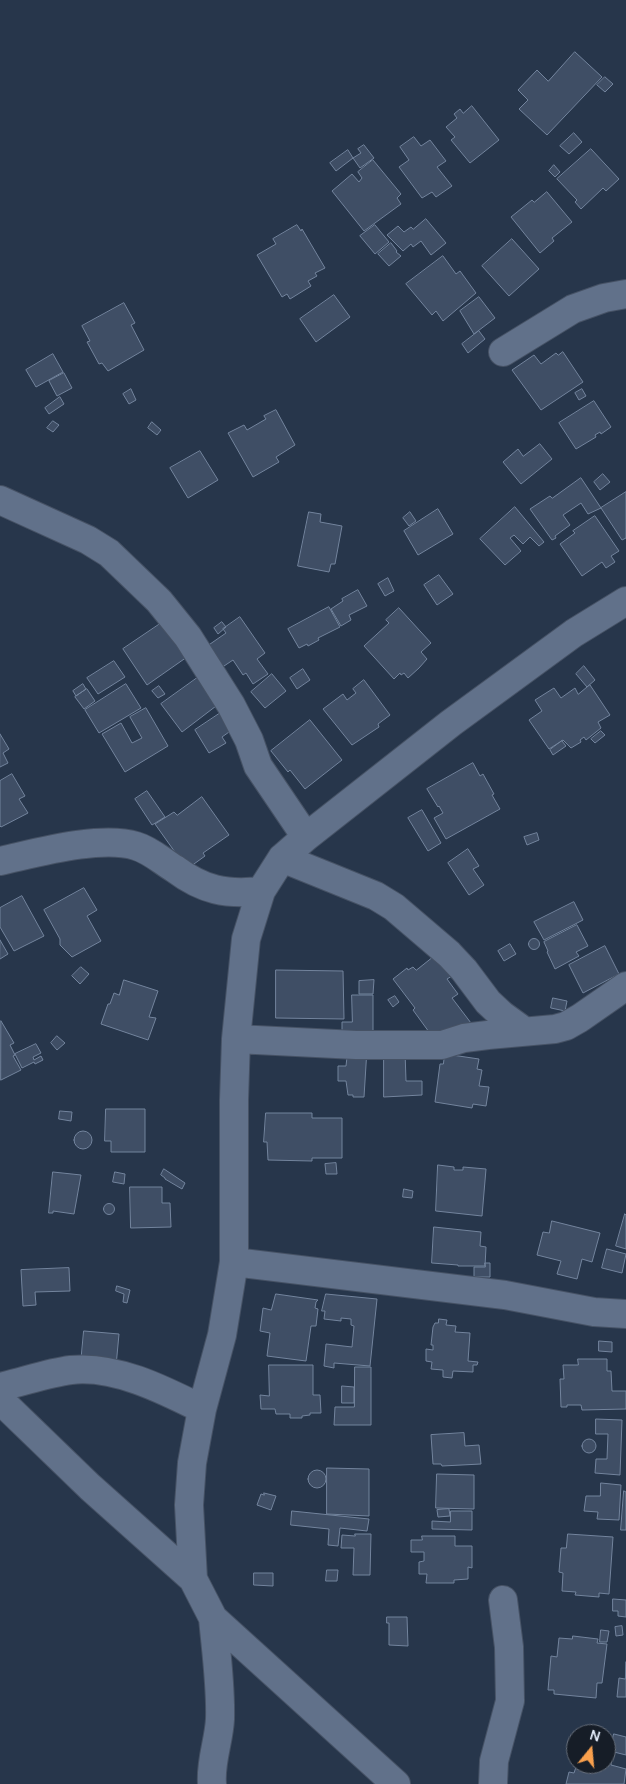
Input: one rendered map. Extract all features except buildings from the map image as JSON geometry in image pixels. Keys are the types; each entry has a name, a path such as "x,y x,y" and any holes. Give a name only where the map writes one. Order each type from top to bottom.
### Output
{"street":[{"path":"503,352 573,309 604,298 626,294"},
{"path":"0,500 88,540 109,553 159,601 198,652 231,705 249,740 258,766 306,837"},
{"path":"193,1579 188,1505 192,1463 202,1409 222,1335 234,1262 236,1039 246,939 261,891 282,858 306,837 459,718 574,633 626,601"},
{"path":"0,861 63,847 114,842 136,846 150,853 202,886 226,892 261,891"},
{"path":"282,858 376,896 394,907 449,954 464,970 488,1002 524,1031"},
{"path":"236,1039 416,1046 442,1045 464,1038 555,1029 566,1026 626,986"},
{"path":"234,1262 505,1295 594,1312 626,1314"},
{"path":"0,1388 70,1370 91,1369 119,1375 160,1388 202,1409"},
{"path":"0,1400 90,1487 193,1579 213,1618 396,1784"},
{"path":"493,1784 494,1761 510,1701 509,1647 503,1600"},
{"path":"212,1784 211,1774 220,1720 220,1681 213,1618"}]}
